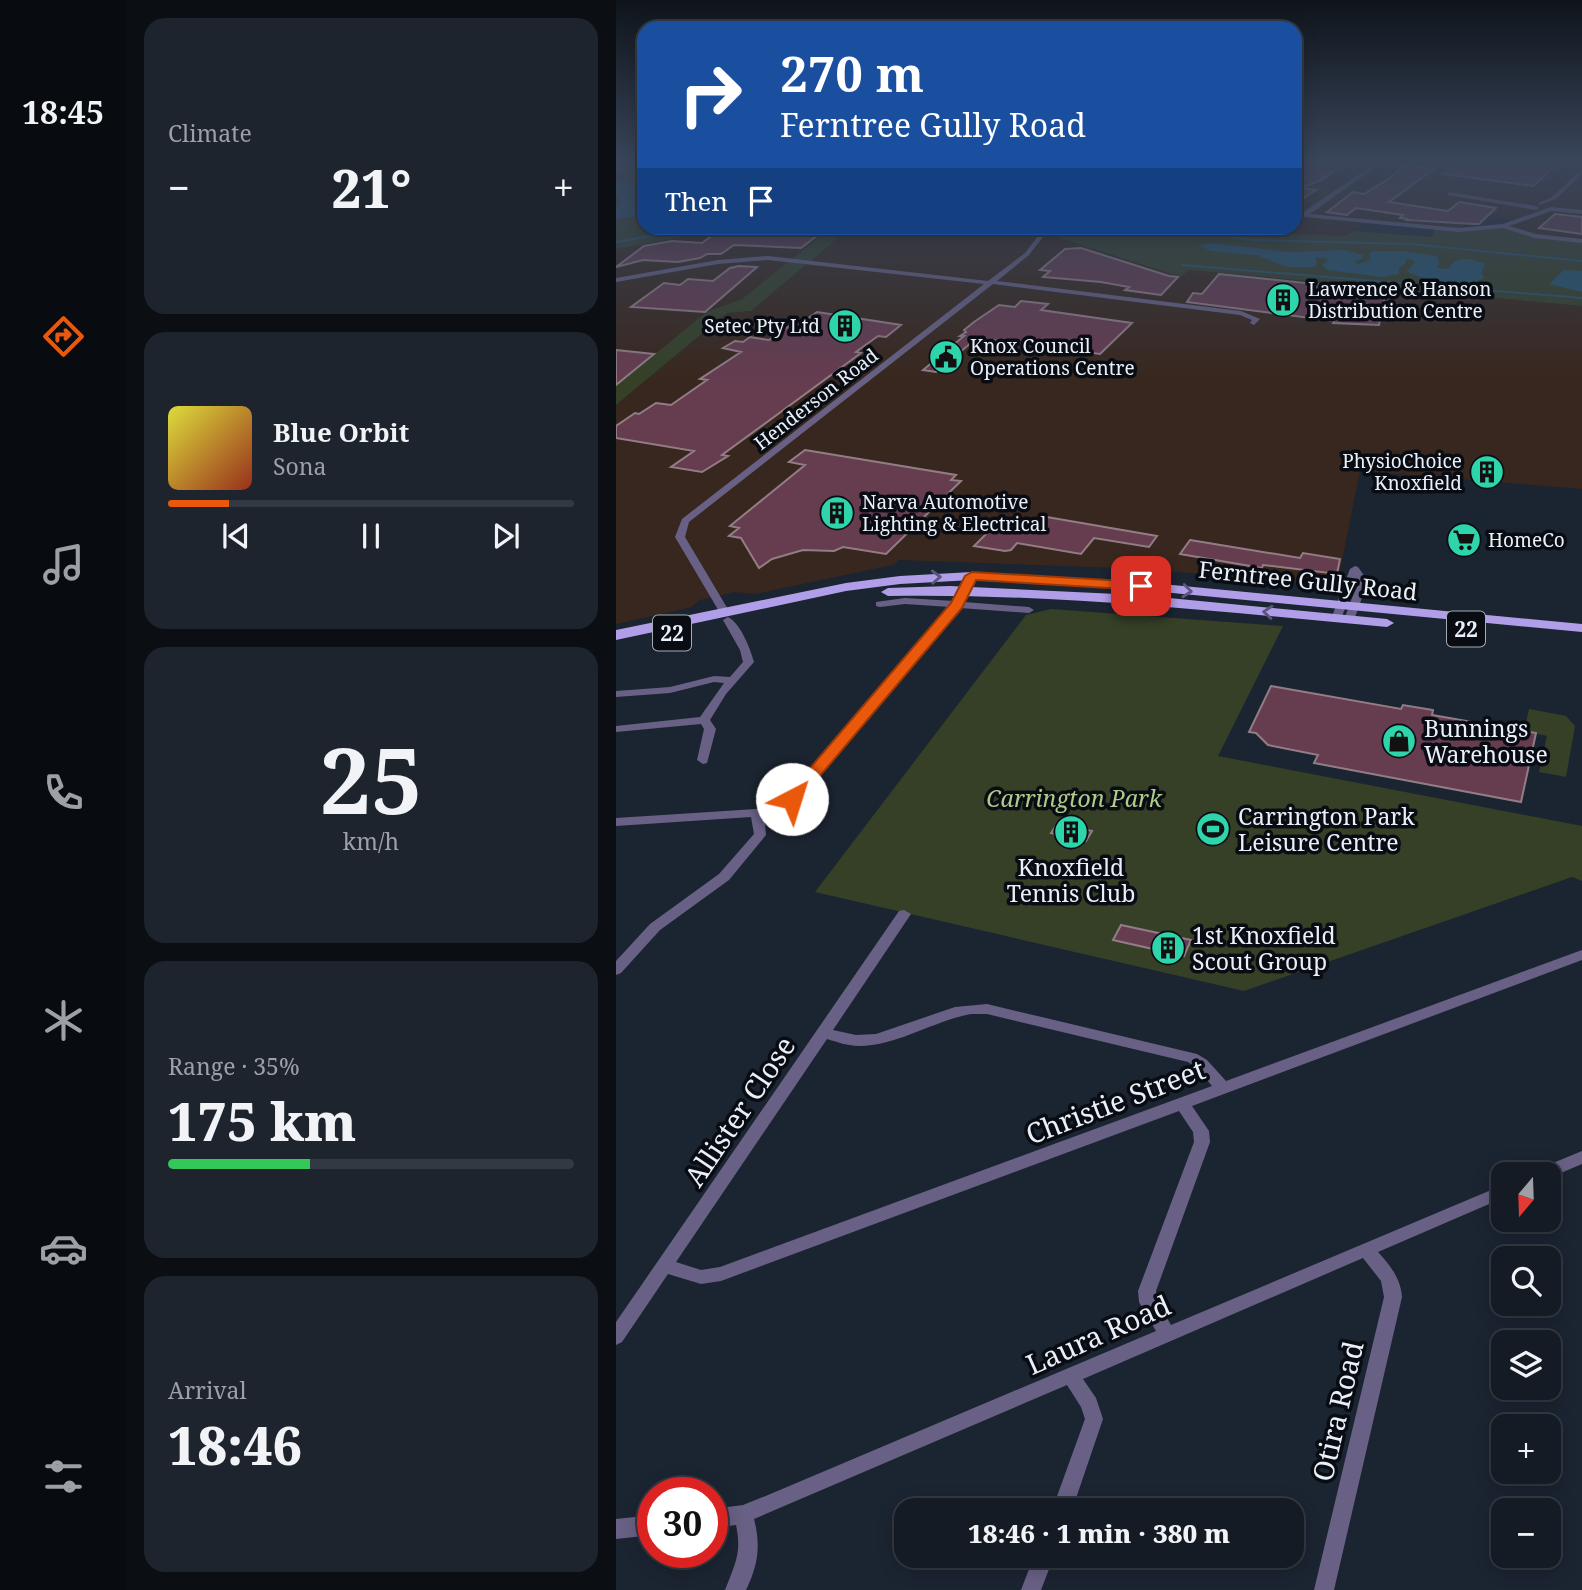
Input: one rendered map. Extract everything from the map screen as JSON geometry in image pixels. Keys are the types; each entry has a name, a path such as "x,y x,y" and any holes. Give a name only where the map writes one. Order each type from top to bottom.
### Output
{"main road":[{"name":"Ferntree Gully Road","path":"616,645 726,615 846,587 901,580 972,576 1141,586 1582,640"},
{"path":"965,591 972,576"},
{"name":"Ferntree Gully Road","path":"616,635 860,595 965,591 1582,628"}],"street":[{"name":"Henderson Road","path":"732,680 747,665 749,659 680,537 685,522 1027,254 1042,235"},
{"path":"1533,235 1582,242"},
{"path":"616,279 718,261 768,258 1241,313 1254,316 1254,323"},
{"path":"616,822 757,813 777,809 792,799 957,605 965,591"},
{"path":"880,604 905,601 1029,610"},
{"path":"616,694 670,690 720,679 732,680"},
{"path":"616,729 704,720 732,680"},
{"path":"703,760 709,729 704,720"},
{"path":"616,970 655,927 732,869 760,835 757,813"},
{"name":"Allister Close","path":"616,1337 904,914"},
{"name":"Christie Street","path":"665,1266 701,1277 717,1276 1582,956"},
{"path":"823,1033 849,1040 866,1040 960,1011 988,1009 1192,1058 1202,1064 1223,1088"},
{"path":"1167,1334 1148,1302 1147,1291 1202,1142 1201,1131 1184,1105"},
{"path":"1561,1166 1582,1157"},
{"name":"Laura Road","path":"728,1516 743,1514 1072,1377 1491,1196"},
{"name":"Otira Road","path":"1324,1590 1393,1297 1389,1279 1367,1251"},
{"path":"1066,1498 1094,1419 1089,1404 1072,1377"},
{"path":"735,1590 747,1568 750,1553 743,1514"},
{"path":"616,1529 637,1527"},
{"path":"1031,1590 1039,1568"}],"shaded area":[{"path":"692,235 821,235 742,299 706,312 616,386 616,249"},
{"path":"841,235 1054,235 1185,273 1189,270 1582,306 1582,489 1360,471 1336,591 1330,586 1145,569 899,560 893,565 755,594 734,592 700,600 692,607 616,624 616,405 727,313 751,311"},
{"path":"1538,235 1582,235 1582,241"}],"green space":[{"path":"616,235 692,235 616,249"},
{"path":"821,235 841,235 751,311 727,313 616,405 616,386 706,312 742,299"},
{"path":"1051,235 1408,235 1538,235 1582,241 1582,306 1189,270 1181,277"},
{"name":"Carrington Park","path":"1051,609 1283,626 1218,756 1582,826 1582,881 1572,877 1244,991 815,892 1026,615"},
{"path":"1529,709 1566,716 1575,726 1566,777 1539,772 1547,736 1524,731"}],"water":[{"path":"1212,243 1288,252 1344,250 1363,255 1363,258 1355,262 1358,264 1370,260 1369,253 1374,251 1403,251 1437,256 1437,268 1448,269 1455,261 1467,259 1485,265 1481,273 1484,278 1468,282 1445,282 1422,278 1407,271 1415,262 1407,258 1405,264 1399,267 1399,274 1382,277 1328,270 1322,265 1329,259 1315,257 1317,264 1314,267 1287,267 1257,255 1211,251 1198,246"},
{"path":"1564,270 1582,271 1582,292 1549,284"}],"building":[{"path":"713,235 818,235 801,248 734,245 721,254 707,254 700,258 678,262 643,260 616,267 644,246 672,241 702,243"},
{"path":"1081,248 1178,277 1161,295 1125,290 1129,287 1101,282 1043,277 1050,271 1040,270 1065,249"},
{"path":"757,267 705,312 631,307 664,283 680,285 688,279 713,281 730,268"},
{"name":"Lawrence & Hanson Distribution Centre","path":"1219,274 1362,289 1360,293 1385,296 1379,325 1333,323 1334,321 1187,302 1193,293 1202,294"},
{"path":"1021,301 1048,304 1041,310 1132,323 1100,354 977,338 936,372 923,370 964,336 960,336 974,322 999,305 1015,307"},
{"path":"817,312 901,325 886,337 878,336 856,352 861,353 722,455 728,456 702,472 671,467 694,451 616,438 616,426 656,403 671,405 707,380 700,379 741,352 723,348 750,337 769,340 798,320 804,321"},
{"path":"616,350 654,354 616,385"},
{"name":"Narva Automotive Lighting & Electrical","path":"805,450 956,475 951,480 961,481 886,554 843,547 834,551 803,550 772,559 759,568 741,538 729,536 739,528 730,526 805,465 789,462"},
{"path":"1041,516 1157,536 1149,547 1094,538 1081,554 1017,543 1011,550 1005,551 974,546 996,524 1029,530"},
{"path":"1190,540 1300,558 1303,553 1340,559 1337,574 1263,565 1262,568 1180,554"},
{"name":"Bunnings Warehouse","path":"1271,686 1401,709 1403,705 1433,710 1432,715 1536,733 1521,802 1314,763 1318,755 1268,745 1256,733 1249,732"},
{"name":"Knoxfield Tennis Club","path":"1057,824 1092,831 1086,841 1051,833"},
{"name":"1st Knoxfield Scout Group","path":"1121,925 1191,940 1184,956 1113,940"}],"waterway":[{"path":"616,242 656,235"},
{"path":"1225,235 1250,240 1410,244 1582,261"},
{"path":"1182,265 1582,298"}],"place":[{"name":"Lawrence & Hanson Distribution Centre","path":"1283,300"},
{"name":"Setec Pty Ltd","path":"845,326"},
{"name":"Knox Council Operations Centre","path":"946,357"},
{"name":"PhysioChoice Knoxfield","path":"1487,472"},
{"name":"Narva Automotive Lighting & Electrical","path":"837,513"},
{"name":"HomeCo","path":"1464,540"},
{"name":"Bunnings Warehouse","path":"1399,741"},
{"name":"Carrington Park Leisure Centre","path":"1213,829"},
{"name":"Knoxfield Tennis Club","path":"1071,832"},
{"name":"1st Knoxfield Scout Group","path":"1168,948"}],"route":[{"path":"792,799 957,605 972,576 1141,586"}]}
